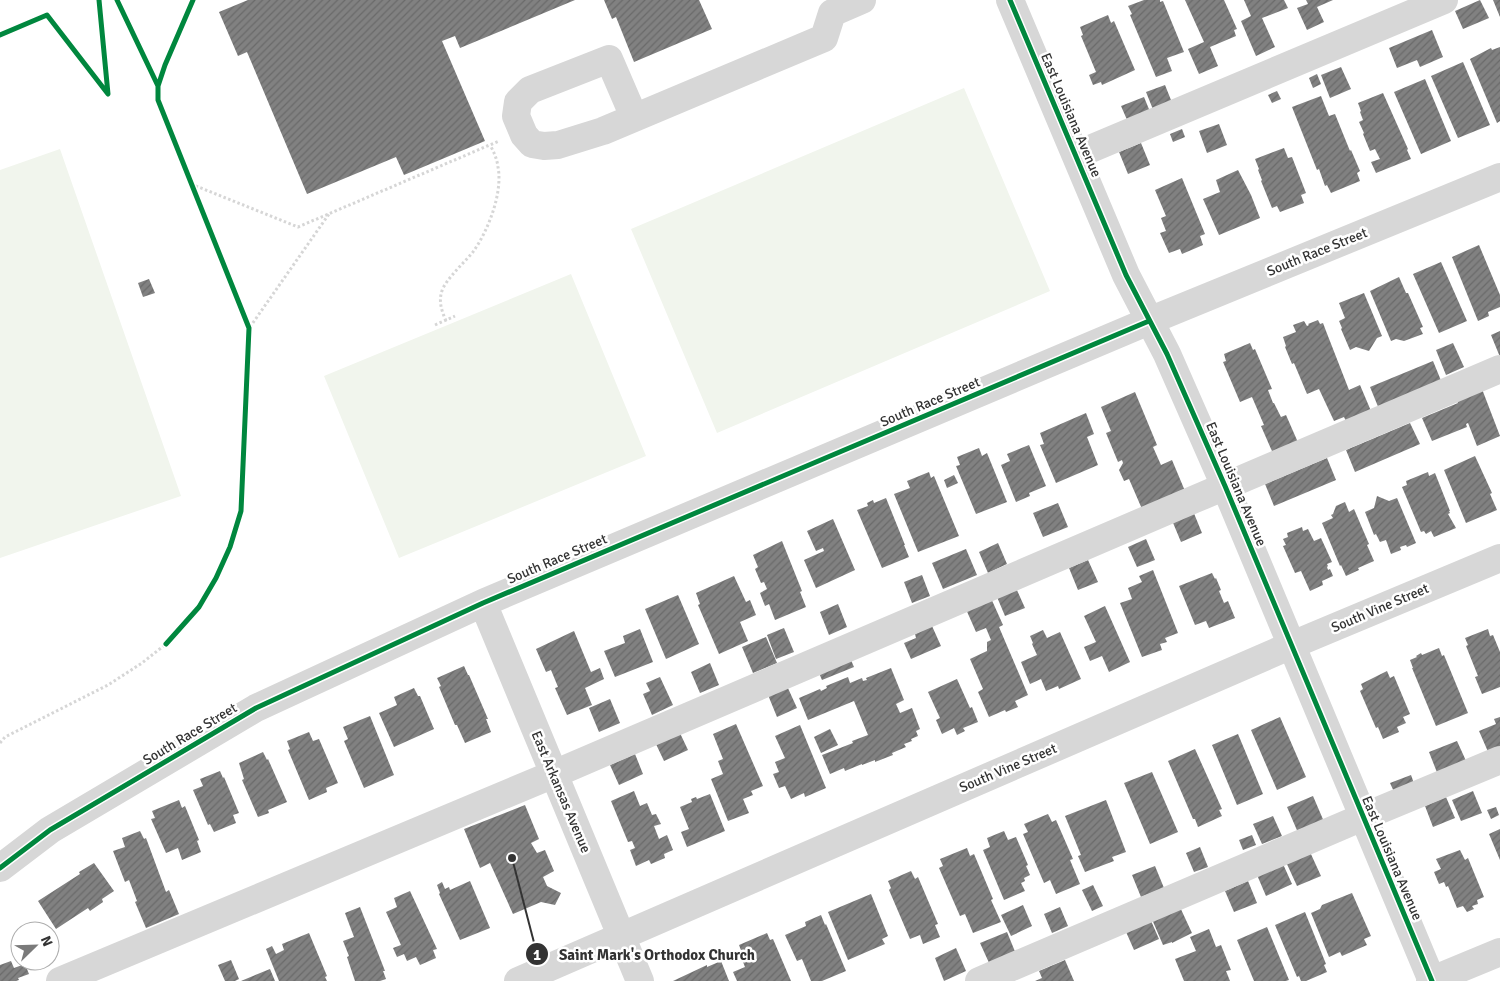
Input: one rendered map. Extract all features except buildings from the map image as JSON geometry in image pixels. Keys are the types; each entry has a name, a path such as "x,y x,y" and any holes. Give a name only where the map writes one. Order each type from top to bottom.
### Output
{"street":[{"path":"634,117 609,59 530,90 518,102 516,116 524,135 532,144 544,146 558,145 603,131 824,38 832,13 862,0"},
{"name":"East Louisiana Avenue","path":"1010,0 1126,276 1167,354 1224,486 1432,981"},
{"path":"1076,155 1444,0"},
{"name":"South Race Street","path":"0,868 50,830 256,708 483,603 1149,322 1500,177"},
{"path":"60,981 554,774 1500,369"},
{"name":"South Vine Street","path":"518,981 1292,645 1500,558"},
{"name":"East Arkansas Avenue","path":"483,603 640,981"},
{"path":"980,981 1500,760"},
{"path":"1432,981 1500,952"}],"path":[{"path":"0,35 47,15 108,94 99,0"},
{"path":"117,0 158,86"},
{"path":"0,742 5,737 108,685 142,663 166,644 199,607 216,578 230,547 241,511 249,328 158,100 158,86 165,65 193,0"},
{"path":"191,184 298,227 523,131"},
{"path":"450,324 446,322 440,305 441,293 479,242 488,223 498,188 498,168 490,145"},
{"path":"249,328 330,213"},
{"path":"435,325 446,322 455,316"},
{"path":"0,737 5,737"}],"shaded area":[{"path":"964,88 1050,291 717,433 631,229"},
{"path":"60,149 181,496 0,558 0,170"},
{"path":"571,274 646,456 399,558 324,376"}],"cycle path":[{"path":"0,35 47,15 108,94 99,0"},
{"path":"117,0 158,86"},
{"path":"166,644 199,607 216,578 230,547 241,511 249,328 158,100 158,86 165,65 193,0"},
{"path":"1010,0 1126,275 1167,354 1225,486 1432,981"},
{"path":"0,868 50,830 256,708 483,603 1149,321"}],"place":[{"name":"Saint Mark's Orthodox Church","path":"512,858"}]}
